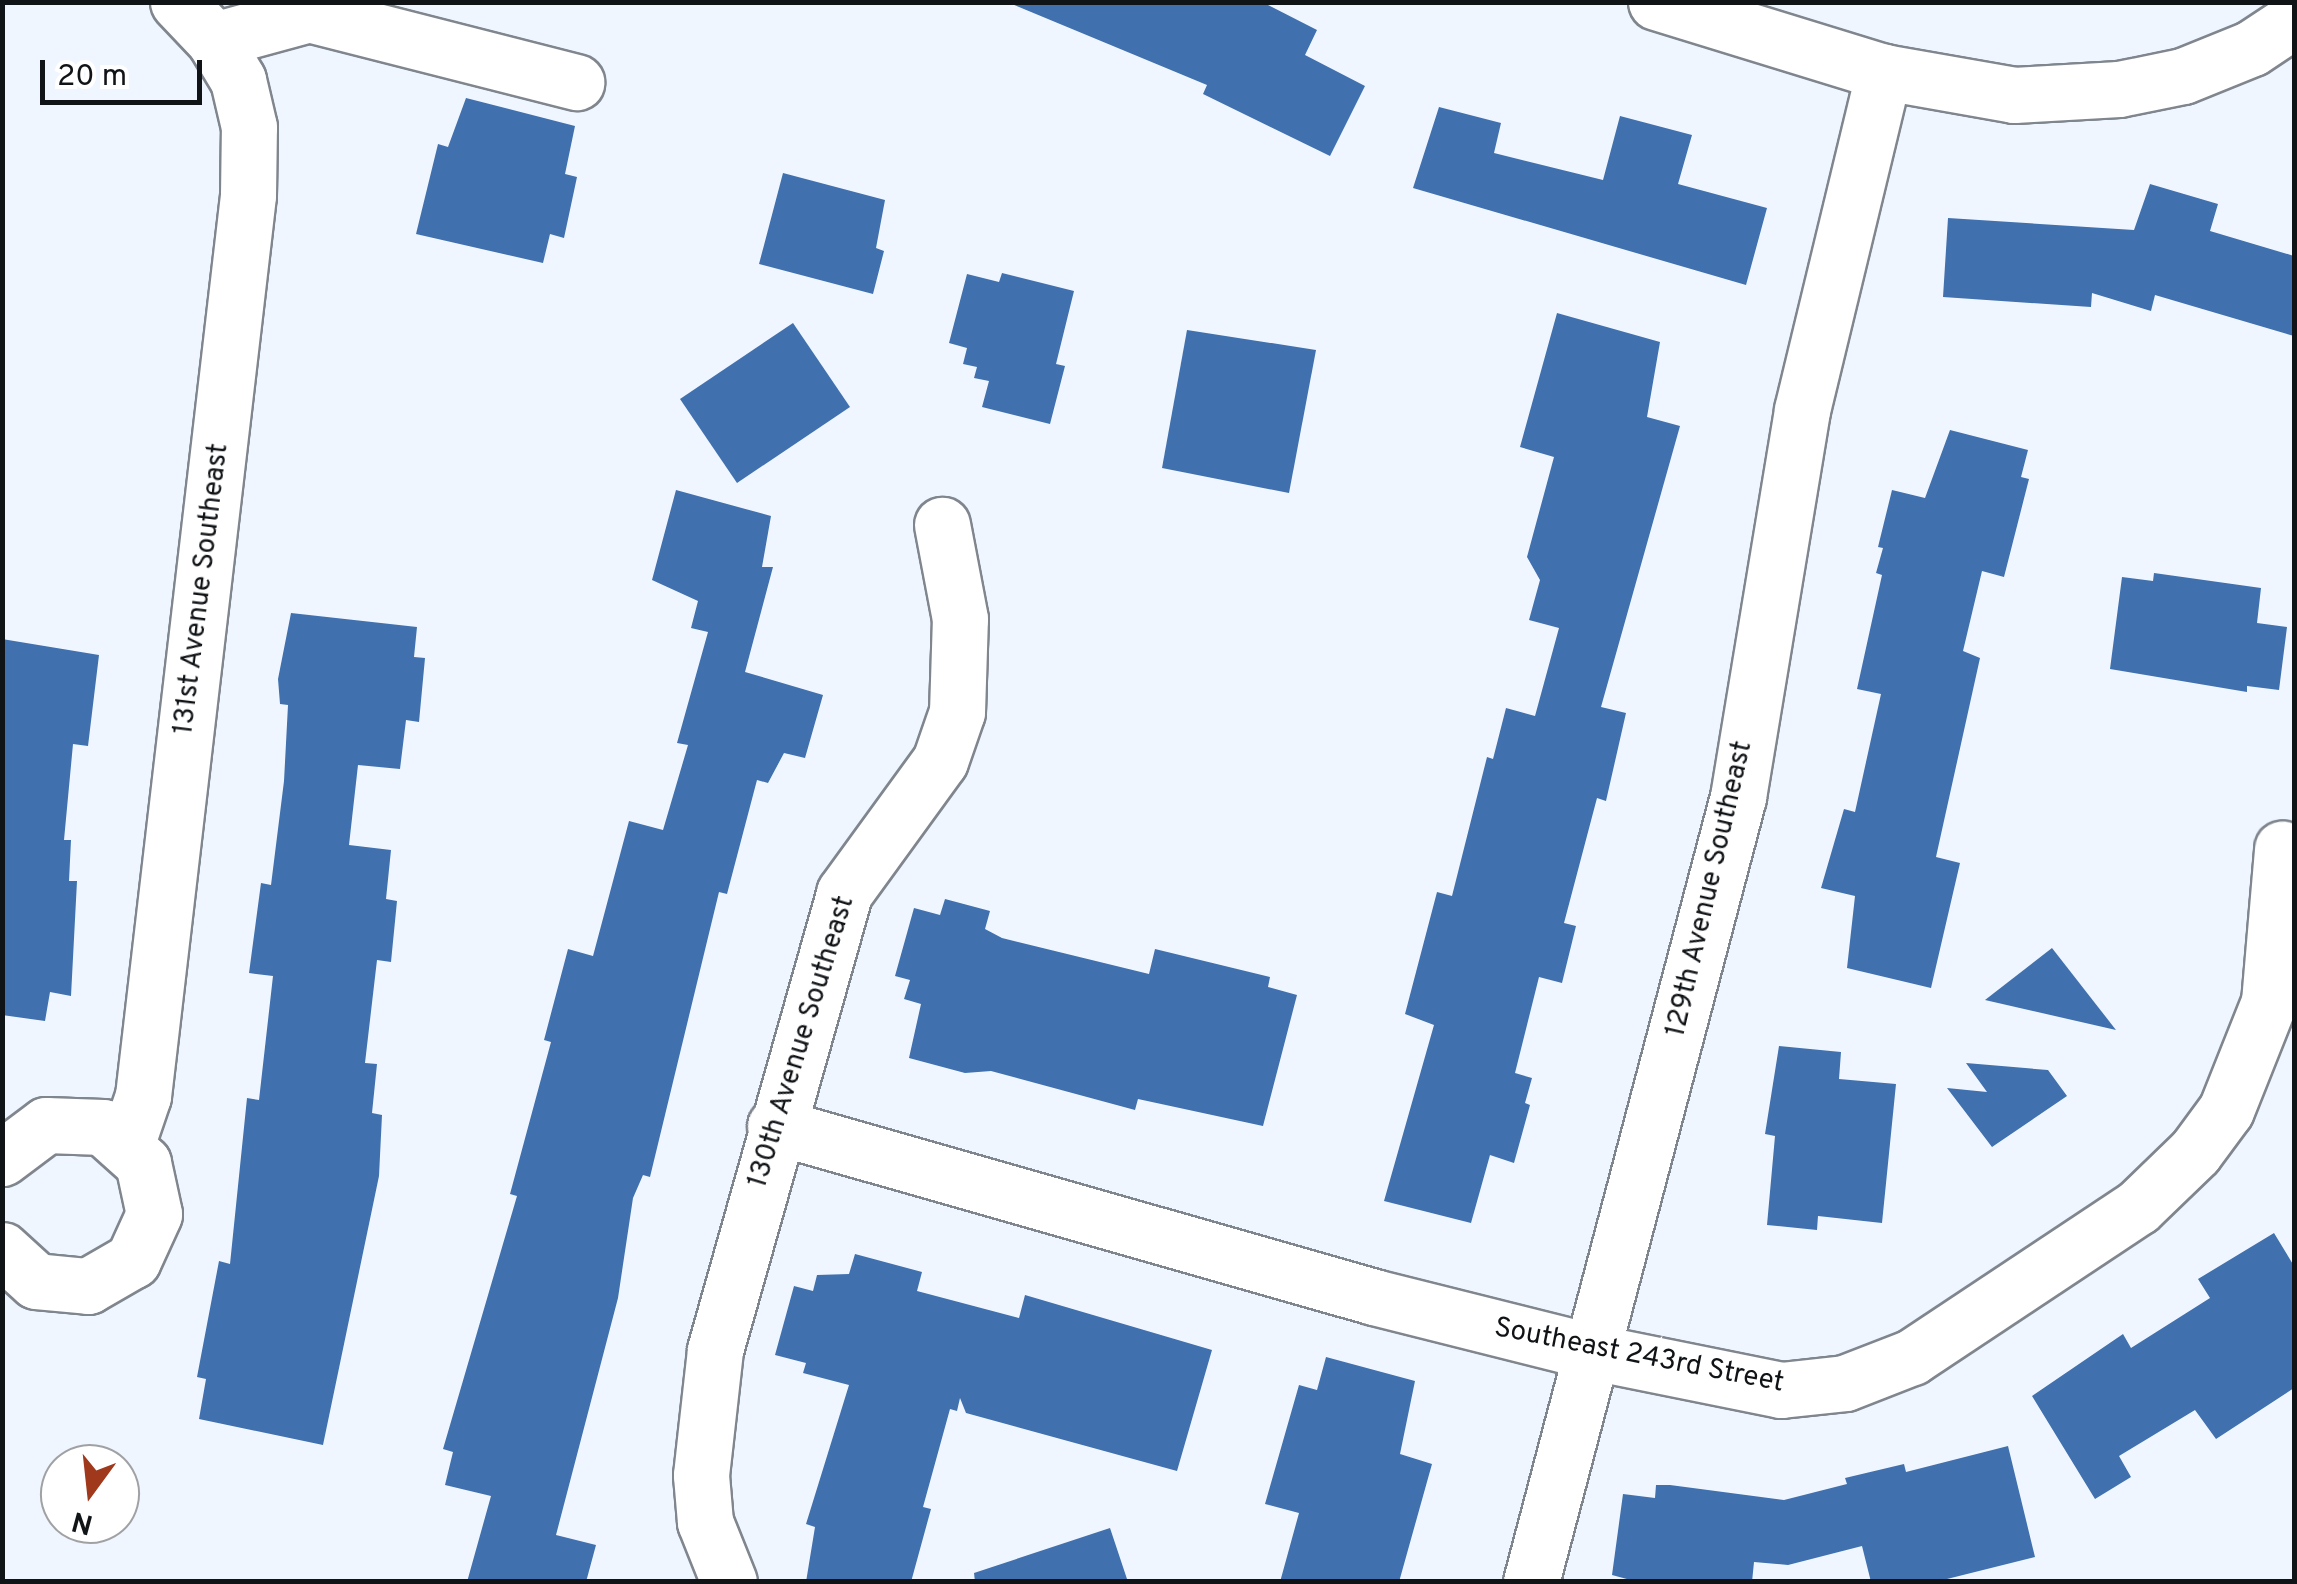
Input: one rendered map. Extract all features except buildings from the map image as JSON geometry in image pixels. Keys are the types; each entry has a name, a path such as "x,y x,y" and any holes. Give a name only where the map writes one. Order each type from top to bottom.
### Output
{"street":[{"path":"1656,2 1884,72 2014,94 2118,89 2183,76 2252,48 2294,20"},
{"path":"196,21 310,14 576,82"},
{"name":"131st Avenue Southeast","path":"127,1143 143,1096 248,195 249,127 238,80 196,21"},
{"name":"129th Avenue Southeast","path":"1531,1582 1738,796 1802,410 1884,72"},
{"name":"130th Avenue Southeast","path":"730,1582 705,1522 703,1417 775,1126 844,893 940,762 957,712 960,619 942,526"},
{"name":"Southeast 243rd Street","path":"775,1126 1374,1298 1592,1352 1782,1390 1846,1384 1912,1357 2138,1207 2195,1152 2226,1110 2252,1055 2269,1002 2282,849"},
{"path":"2,1158 46,1125 74,1121 103,1127 127,1143 153,1187 154,1214 132,1260 112,1278 62,1287 36,1280 2,1250"}]}
